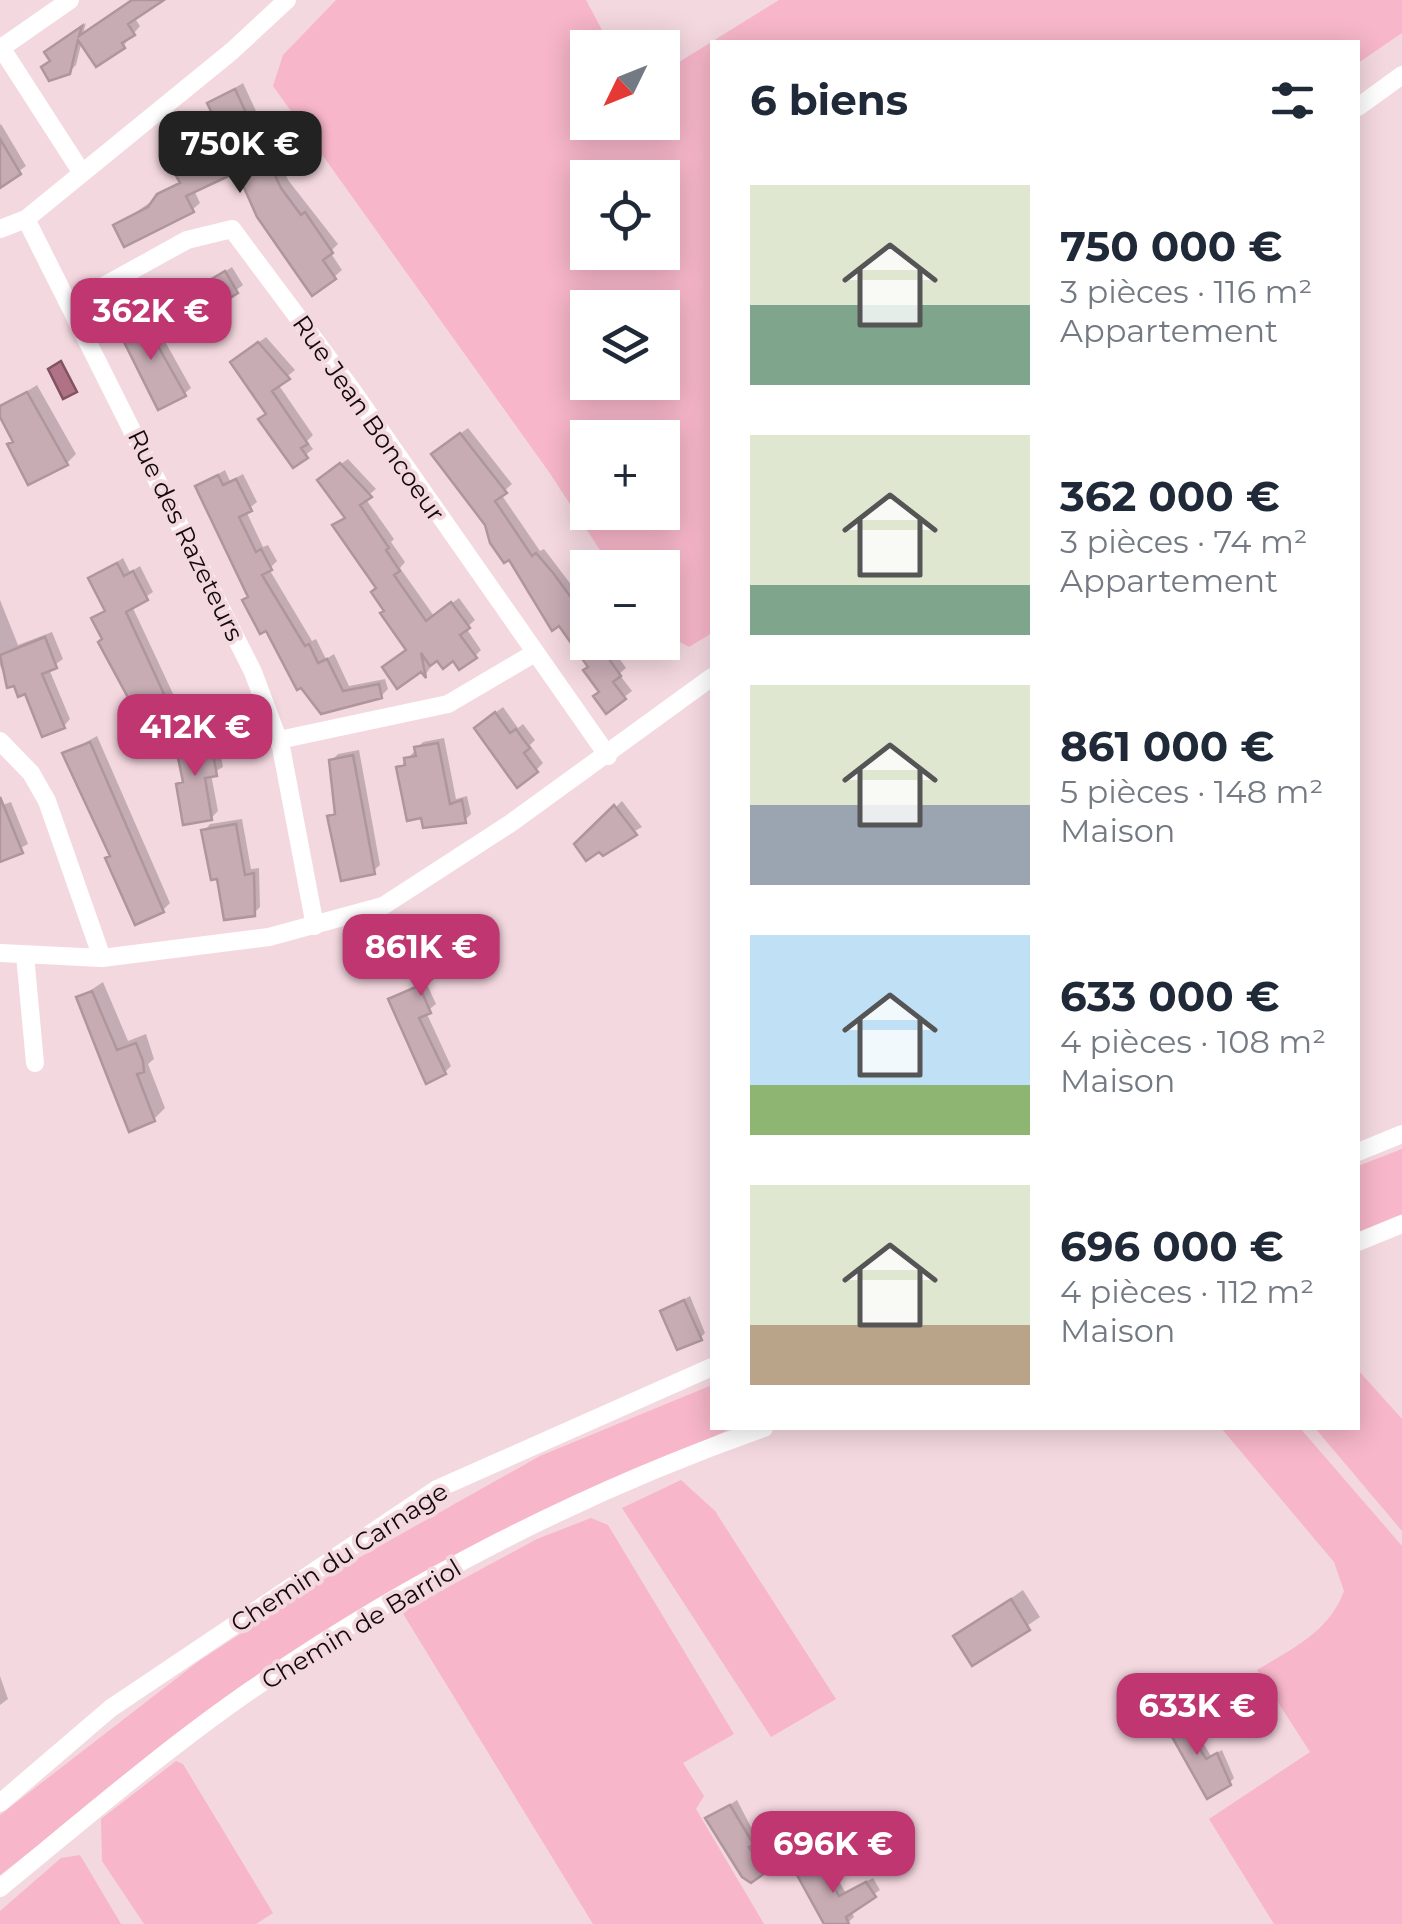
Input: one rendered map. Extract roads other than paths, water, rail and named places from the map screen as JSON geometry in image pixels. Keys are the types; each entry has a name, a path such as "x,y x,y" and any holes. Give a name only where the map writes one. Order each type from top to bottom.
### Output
{"street":[{"path":"70,0 0,47 82,173"},
{"path":"0,229 26,219 232,51 287,0"},
{"path":"1360,106 1402,76"},
{"name":"Rue des Razeteurs","path":"26,219 252,672 279,740 314,926"},
{"name":"Rue Jean Boncoeur","path":"71,304 187,240 232,229 352,390 532,654 608,756"},
{"path":"279,740 448,704 532,654"},
{"path":"0,954 102,958 268,937 384,906 608,756 710,679"},
{"path":"0,741 31,774 46,801 102,958"},
{"path":"25,954 35,1063"},
{"path":"1360,1151 1402,1134"},
{"path":"1360,1241 1402,1224"},
{"name":"Chemin du Carnage","path":"0,1803 111,1708 438,1489 710,1368"},
{"name":"Chemin de Barriol","path":"0,1888 250,1690 376,1610 452,1566 594,1499 704,1448 758,1430"}]}
